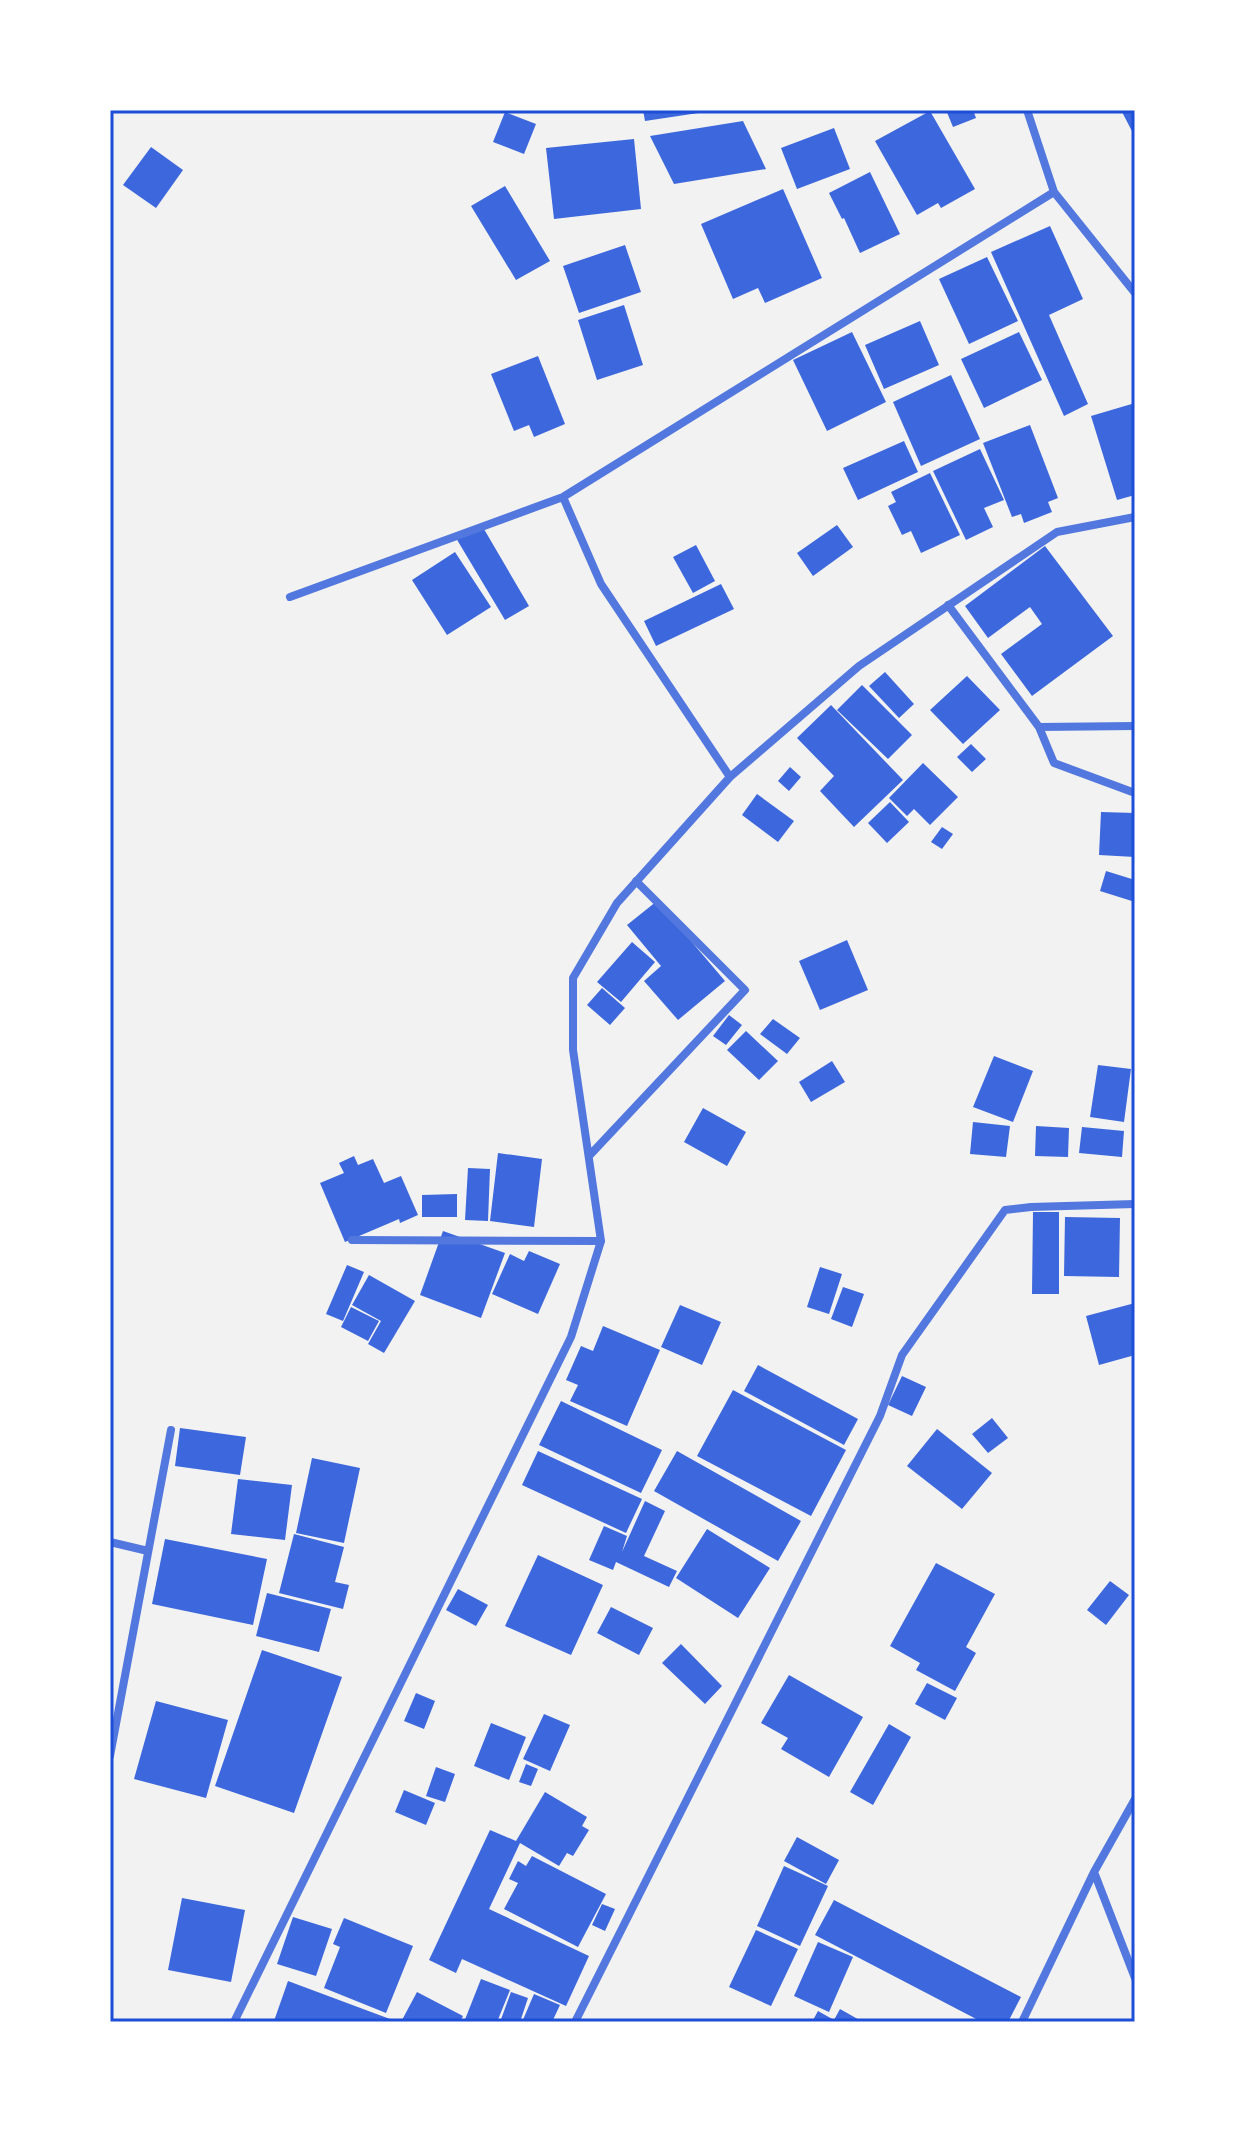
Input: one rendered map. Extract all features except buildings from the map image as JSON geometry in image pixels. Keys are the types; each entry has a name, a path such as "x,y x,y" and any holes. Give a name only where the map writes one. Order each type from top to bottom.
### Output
{"street":[{"path":"1027,110 1054,192 1135,293"},
{"path":"290,597 563,497 1054,192"},
{"path":"563,497 601,584 730,777"},
{"path":"234,2022 571,1337 601,1241 573,1050 573,978 617,903 730,777 859,666 1057,532 1135,517"},
{"path":"948,605 1039,727 1054,763 1135,793"},
{"path":"1039,727 1135,726"},
{"path":"589,1156 745,990 636,881"},
{"path":"575,2022 880,1416 902,1355 1005,1210 1135,1204"},
{"path":"352,1240 601,1241"},
{"path":"110,1756 171,1430"},
{"path":"110,1542 148,1551"},
{"path":"1022,2022 1094,1872 1135,1799"},
{"path":"1094,1872 1135,1978"}]}
